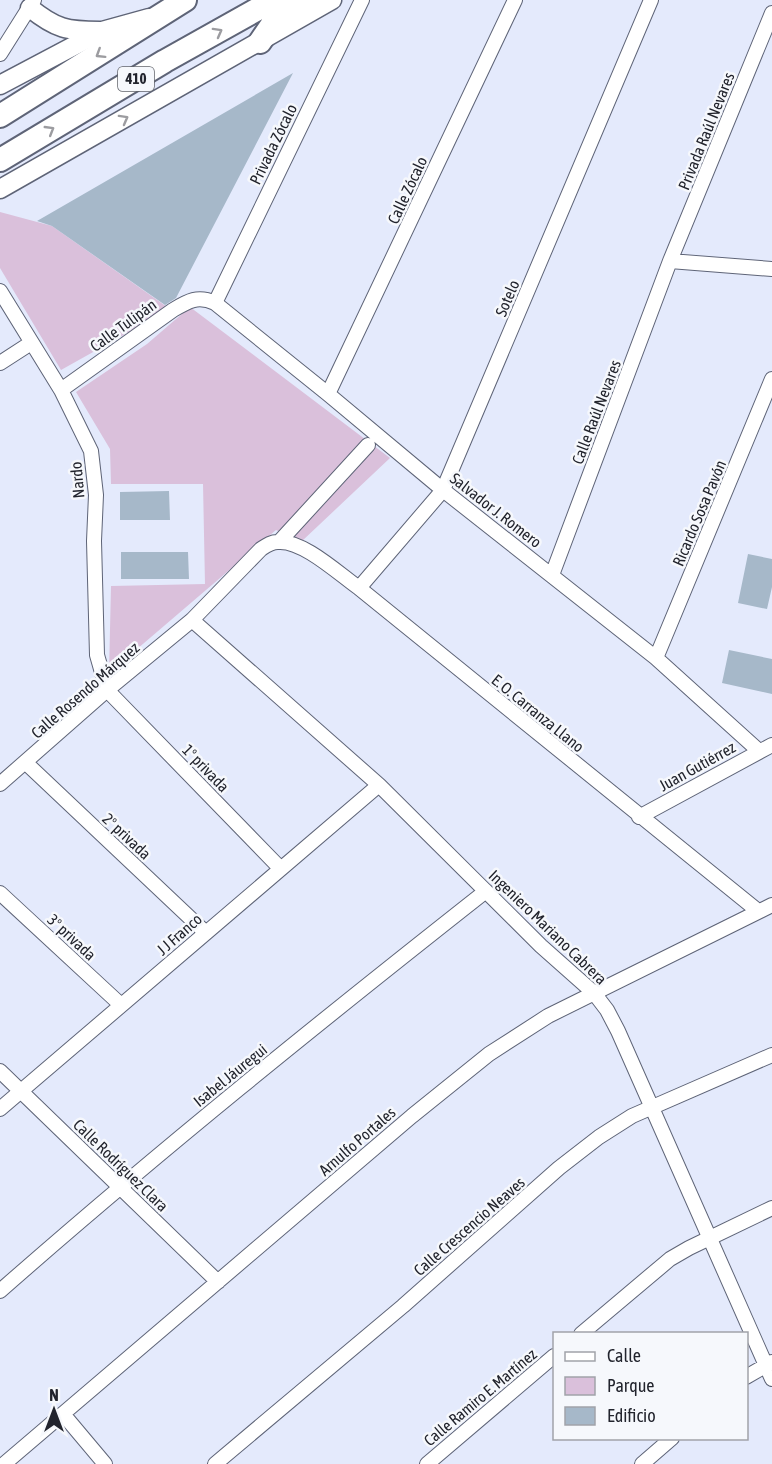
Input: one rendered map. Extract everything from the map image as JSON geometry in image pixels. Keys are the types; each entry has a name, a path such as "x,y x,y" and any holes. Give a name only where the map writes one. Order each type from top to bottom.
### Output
{"main road":[{"name":"410","path":"0,116 185,0"},
{"name":"410","path":"0,160 165,61 274,0"},
{"path":"260,42 273,23 303,0"}],"street":[{"path":"0,189 332,0"},
{"name":"Privada Zócalo","path":"211,302 362,0"},
{"name":"Calle Zócalo","path":"328,394 514,0"},
{"name":"Sotelo","path":"359,588 443,490 651,0"},
{"path":"0,54 32,4 48,23 81,31 102,31"},
{"name":"Privada Raúl Nevares","path":"670,261 772,13"},
{"path":"0,85 102,31 156,17"},
{"path":"670,261 772,269"},
{"name":"Calle Raúl Nevares","path":"552,575 670,261"},
{"name":"Nardo","path":"0,291 61,390 91,451 96,495 94,541 97,655 107,690"},
{"name":"Calle Tulipán","path":"61,390 173,310 192,299 211,302"},
{"name":"Salvador J. Romero","path":"211,302 766,748"},
{"path":"0,363 31,343"},
{"name":"Ricardo Sosa Pavón","path":"656,658 767,404 772,379"},
{"name":"Calle Rosendo Márquez","path":"0,784 26,764 107,690 192,620 261,549 280,541 368,445"},
{"name":"E. O. Carranza Llano","path":"280,541 295,544 359,588 639,817 758,911"},
{"name":"Ingeniero Mariano Cabrera","path":"192,620 380,785 541,946 594,993 607,1010 709,1238 768,1363 772,1379"},
{"name":"1° privada","path":"107,690 280,868"},
{"name":"Juan Gutiérrez","path":"639,817 766,748"},
{"name":"2° privada","path":"26,764 206,933"},
{"name":"J J Franco","path":"0,1109 380,785"},
{"name":"Isabel Jáuregui","path":"0,1290 120,1186 344,1003 486,891"},
{"name":"3° privada","path":"0,893 121,1005"},
{"name":"Arnulfo Portales","path":"3,1464 412,1116 489,1054 548,1016 772,904"},
{"name":"Calle Crescencio Neaves","path":"215,1464 403,1306 559,1168 616,1124 772,1055"},
{"name":"Calle Rodríguez Clara","path":"0,1071 218,1282"},
{"path":"583,1332 670,1259 772,1208"},
{"name":"Calle Ramiro E. Martínez","path":"427,1464 553,1358"},
{"path":"748,1376 768,1363"},
{"path":"63,1414 105,1464"},
{"path":"642,1464 670,1440"}],"green space":[{"path":"0,212 52,226 170,309 61,370 0,268"},
{"path":"190,307 390,458 301,542 276,530 109,673 111,586 205,584 203,484 111,484 110,449 76,392 147,344"}],"building":[{"path":"293,73 176,298 165,305 52,226 37,221"},
{"path":"169,491 170,520 120,520 120,492"},
{"path":"121,552 188,552 189,579 121,579"},
{"path":"748,554 772,559 772,587 767,609 738,603"},
{"path":"729,650 772,659 772,694 722,683"}]}
